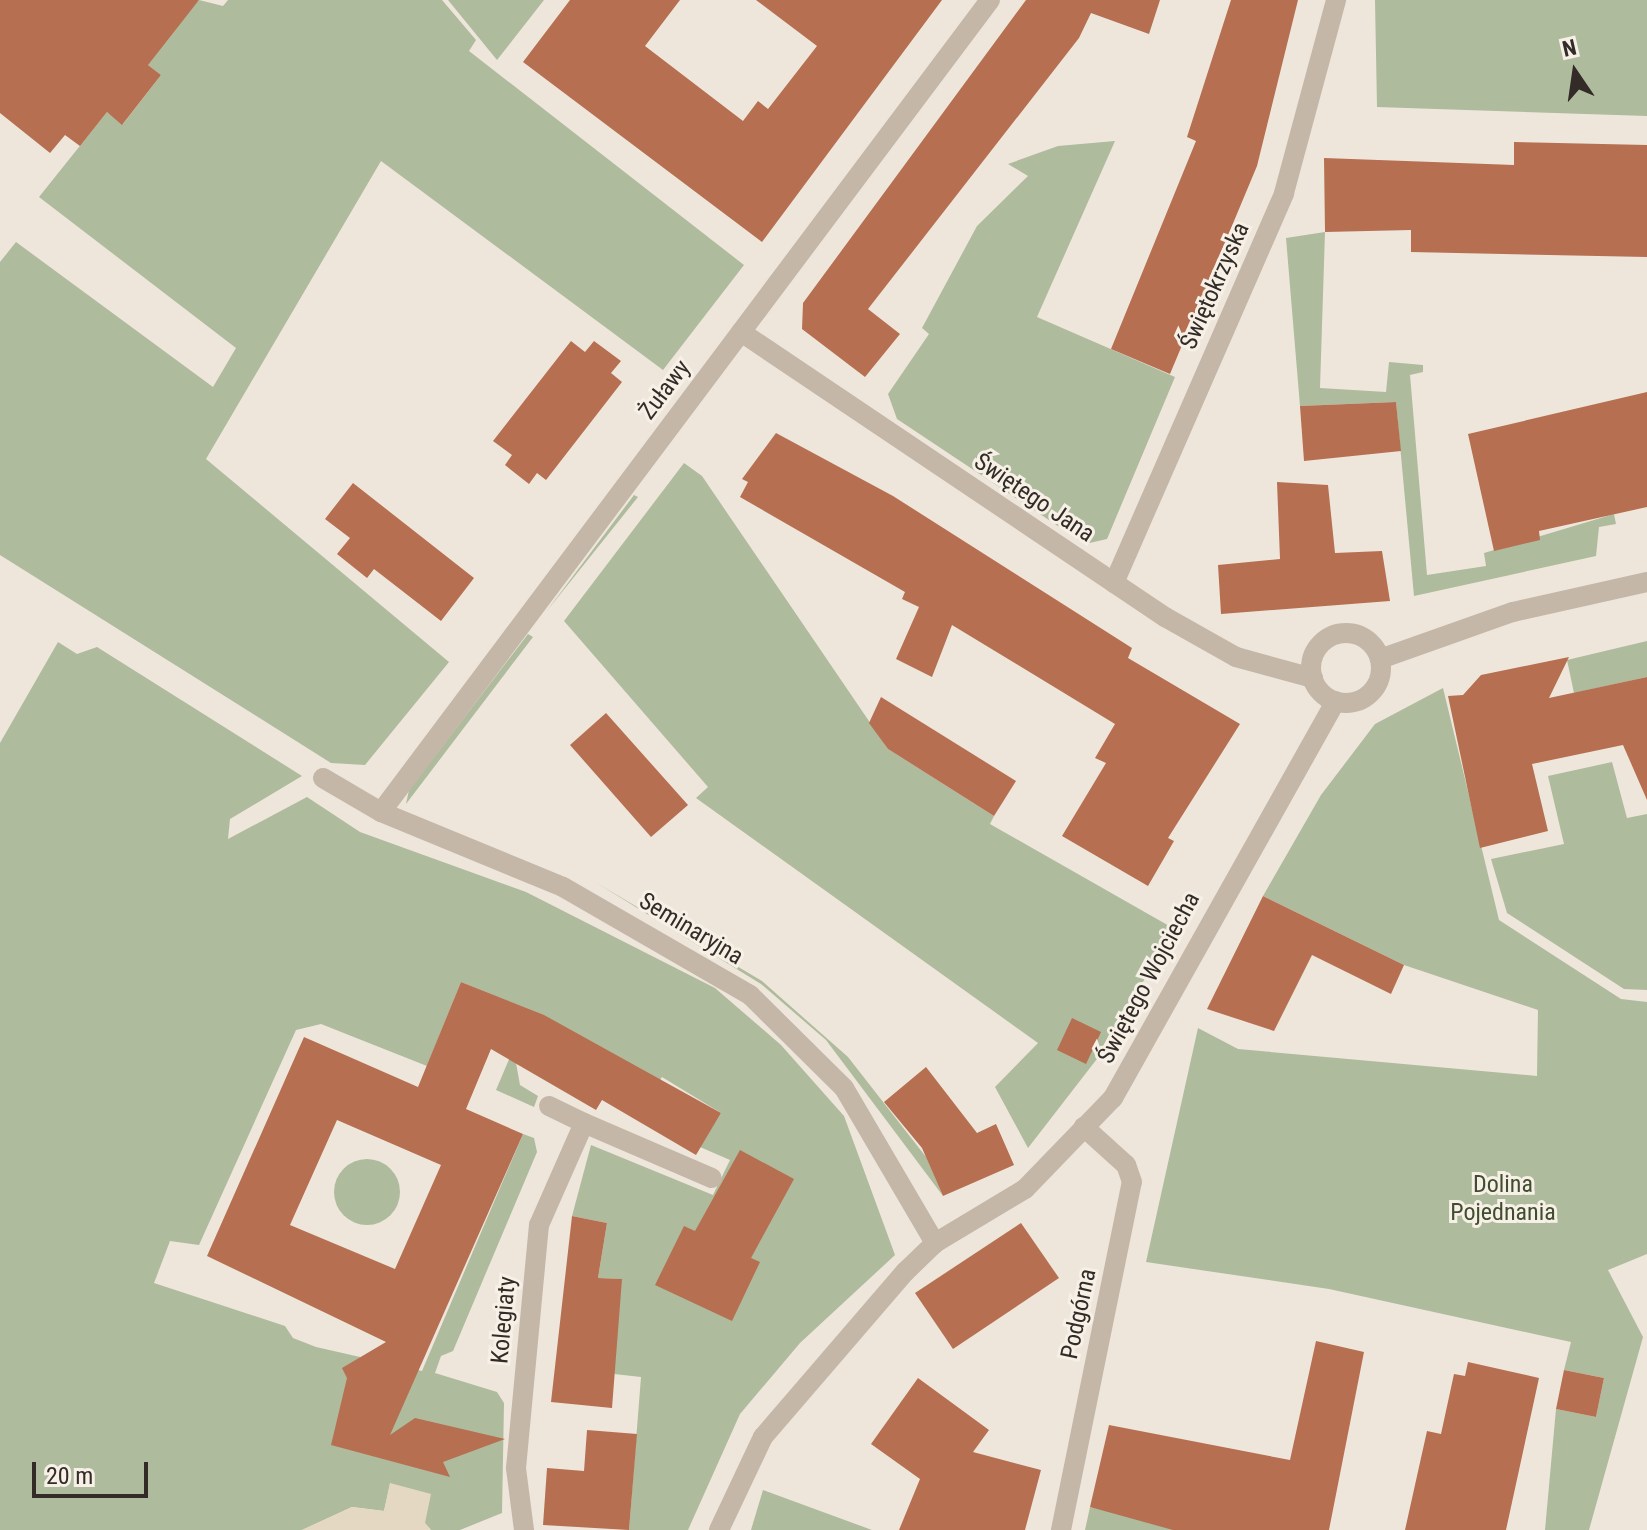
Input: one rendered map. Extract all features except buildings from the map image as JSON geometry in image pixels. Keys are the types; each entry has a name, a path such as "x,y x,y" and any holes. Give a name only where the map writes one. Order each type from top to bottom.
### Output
{"street":[{"name":"Żuławy","path":"381,812 990,0"},
{"name":"Świętokrzyska","path":"1114,583 1284,193 1336,0"},
{"name":"Świętego Jana","path":"741,332 1114,583 1236,657 1313,678"},
{"path":"1380,659 1513,612 1647,582"},
{"path":"1338,633 1361,636 1380,659 1369,694 1336,701 1313,678 1313,655 1338,633"},
{"name":"Świętego Wojciecha","path":"719,1530 737,1481 794,1393 935,1243 1025,1189 1136,1066 1202,930 1336,701"},
{"name":"Seminaryjna","path":"323,778 381,812 563,887 750,995 844,1088 935,1243"},
{"path":"549,1106 712,1178"},
{"name":"Kolegiaty","path":"524,1530 516,1468 539,1225 584,1123"},
{"name":"Podgórna","path":"1061,1530 1132,1182 1126,1165 1084,1127"}],"green space":[{"path":"199,0 223,6 228,0 442,0 476,40 469,51 744,265 663,370 381,161 206,459 449,662 365,765 331,763 0,555 0,262 16,242 213,387 236,348 39,197 107,112 123,124 161,75 144,62"},
{"path":"448,0 544,0 497,60"},
{"path":"1375,0 1647,0 1647,116 1377,107"},
{"path":"1115,141 1037,317 1175,377 1107,539 1085,544 897,419 888,394 929,334 922,328 977,226 1028,176 1008,164 1058,146"},
{"path":"1325,232 1320,388 1386,392 1389,362 1423,365 1423,372 1410,375 1427,575 1486,566 1484,553 1614,514 1616,524 1599,527 1596,556 1414,596 1396,402 1300,406 1286,238"},
{"path":"684,463 702,476 888,749 994,816 990,824 1171,927 1117,1033 1028,1148 995,1087 1038,1043 696,798 708,787 564,621"},
{"path":"634,495 638,497 546,612"},
{"path":"528,634 533,637 406,804 409,790"},
{"path":"1647,641 1647,677 1574,693 1567,660"},
{"path":"58,642 77,654 97,647 302,776 230,819 228,839 307,797 360,832 526,892 715,988 781,1045 844,1116 895,1255 800,1343 740,1414 688,1530 629,1530 641,1377 614,1374 621,1279 598,1278 607,1223 572,1216 591,1145 713,1195 730,1160 700,1147 721,1113 662,1077 653,1091 516,1063 520,1085 538,1096 534,1107 496,1090 530,1010 461,982 427,1066 321,1024 296,1030 199,1245 170,1241 154,1283 285,1326 293,1338 316,1347 422,1371 523,1134 534,1138 537,1152 453,1351 441,1356 435,1373 497,1392 504,1403 502,1513 460,1530 431,1530 390,1484 384,1511 352,1507 302,1530 0,1530 0,743"},
{"name":"Dolina Pojednania","path":"1443,688 1499,920 1621,999 1647,1002 1647,1254 1608,1270 1643,1337 1589,1530 1545,1530 1556,1409 1596,1417 1604,1378 1564,1370 1571,1342 1329,1289 1146,1262 1198,1028 1238,1049 1537,1076 1538,1010 1404,965 1263,896 1321,795 1375,724"},
{"path":"1612,762 1627,818 1647,814 1647,990 1624,989 1507,913 1491,859 1564,844 1548,776"},
{"path":"595,882 762,981 848,1057 926,1157 943,1196 826,1040 761,984"},
{"path":"367,1159 380,1162 390,1169 397,1179 400,1192 397,1205 390,1215 380,1222 367,1225 354,1222 344,1215 337,1205 334,1192 337,1179 344,1169 354,1162"},
{"path":"763,1490 872,1530 751,1530"},
{"path":"1090,1507 1174,1525 1173,1530 1085,1530"}],"shaded area":[{"path":"390,1483 431,1494 425,1523 431,1530 302,1530 352,1507 384,1511"}]}
